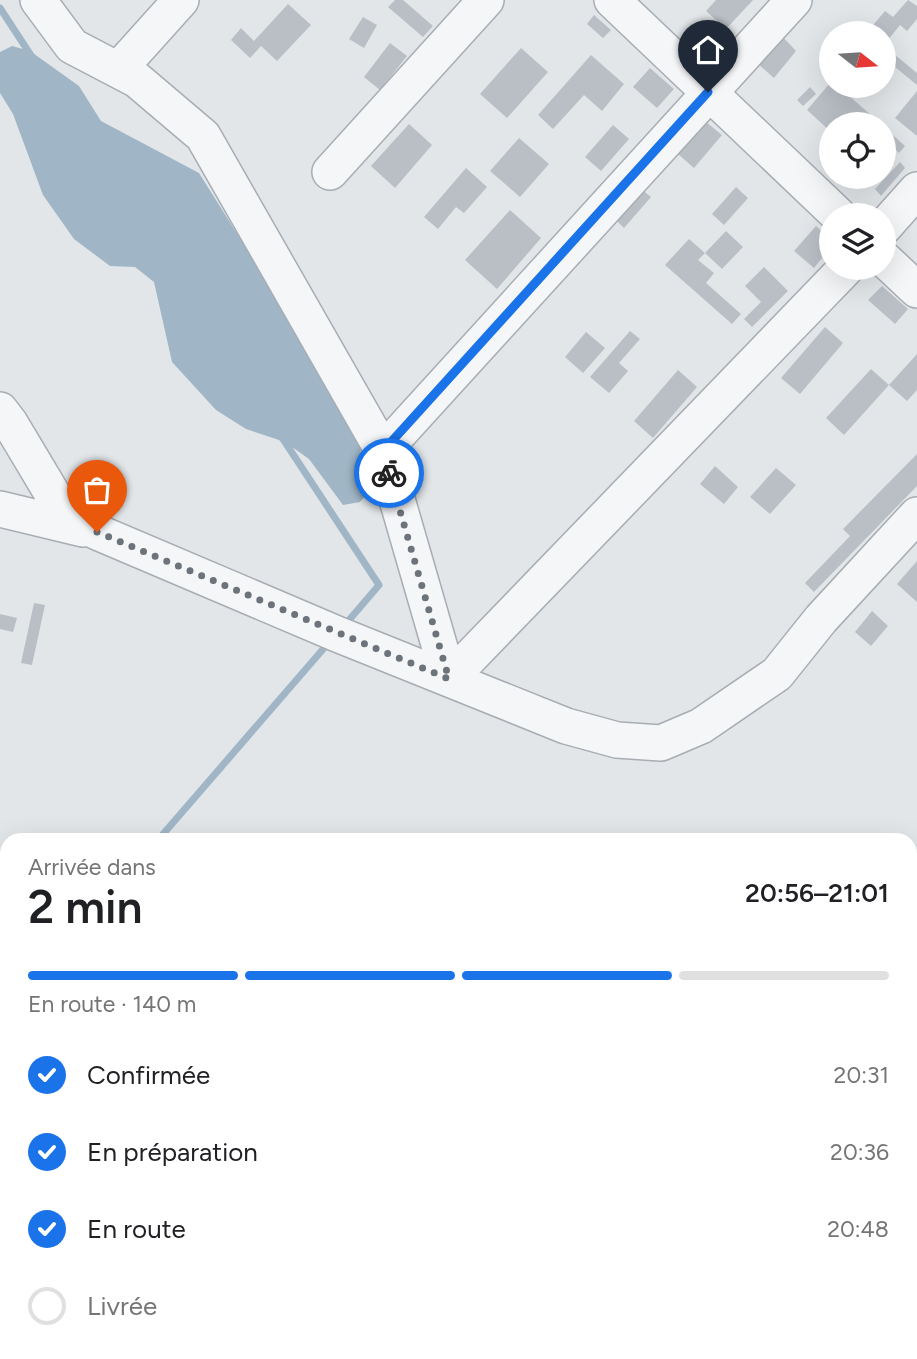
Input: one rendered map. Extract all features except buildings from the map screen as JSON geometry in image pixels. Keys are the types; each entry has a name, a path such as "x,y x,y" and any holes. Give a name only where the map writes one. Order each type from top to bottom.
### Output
{"street":[{"path":"38,0 72,46 137,80 203,136 383,451 449,679"},
{"path":"118,70 181,0"},
{"path":"330,172 486,0"},
{"path":"612,0 825,203"},
{"path":"383,451 794,0"},
{"path":"896,214 917,190"},
{"path":"896,270 917,290"},
{"path":"449,679 834,280"},
{"path":"0,410 59,505 97,532"},
{"path":"0,509 97,532 566,726 617,740 661,743 701,726 777,674 821,619 917,515"}],"water":[{"path":"12,46 30,51 79,86 101,121 199,173 353,418 367,479 366,495 360,502 343,505 309,459 285,442 246,429 216,410 172,362 154,282 135,267 110,266 74,239 43,195 13,114 0,93 0,52"}],"waterway":[{"path":"0,8 32,57"},
{"path":"281,436 379,585 344,626"},
{"path":"164,833 331,640"}],"way so far":[{"path":"97,532 449,679 389,473"}],"route":[{"path":"389,473 383,451 708,92"}]}
